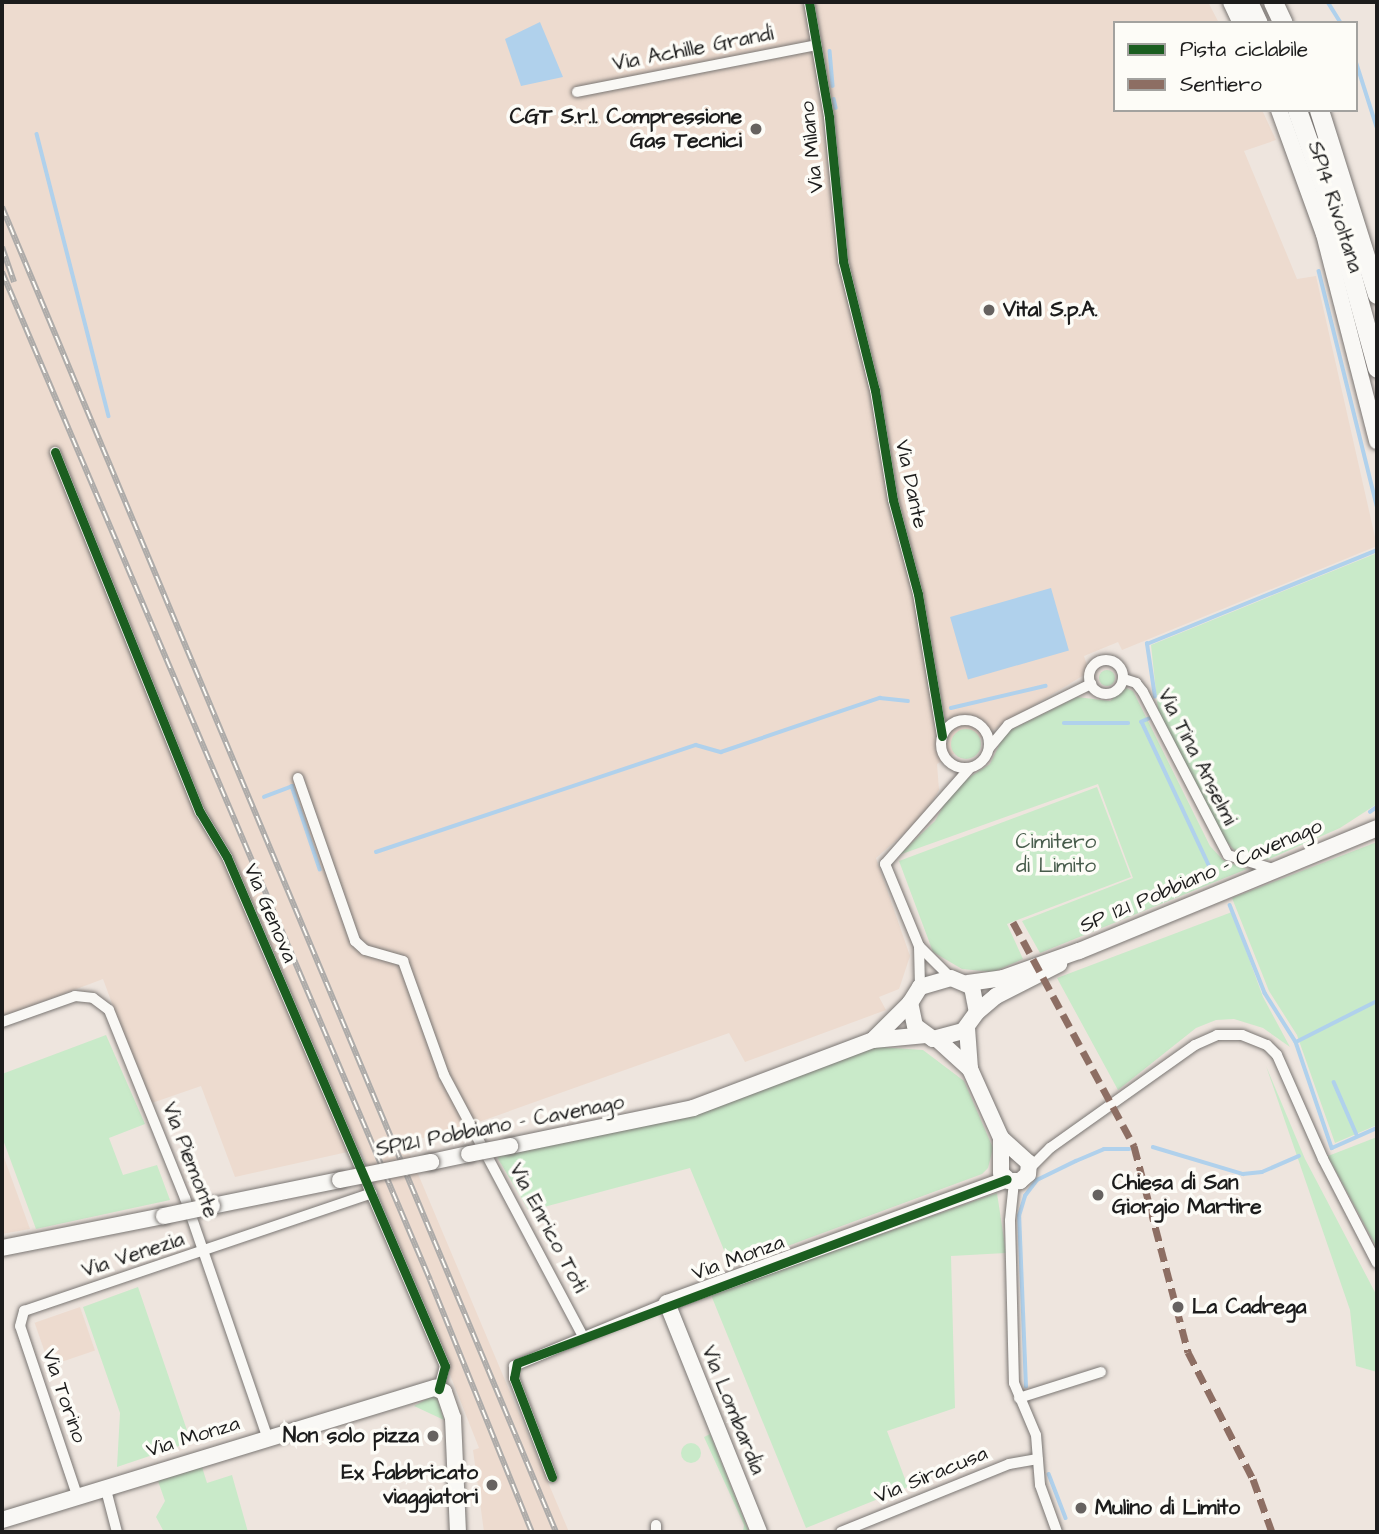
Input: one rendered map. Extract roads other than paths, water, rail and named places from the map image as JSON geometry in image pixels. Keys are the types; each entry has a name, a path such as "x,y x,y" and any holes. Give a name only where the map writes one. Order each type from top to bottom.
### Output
{"highway":[{"path":"1248,2 1257,21"},
{"path":"1273,2 1282,21"},
{"path":"1298,112 1338,226 1377,368"},
{"path":"1320,112 1377,294"}],"main road":[{"path":"1231,2 1240,21"},
{"name":"SP14 Rivoltana","path":"1280,112 1324,234 1377,441"},
{"name":"SP 121 Pobbiano - Cavenago","path":"1079,951 1273,869 1340,839 1377,818"},
{"name":"SP 121 Pobbiano - Cavenago","path":"1340,839 1377,828"},
{"path":"971,1069 912,1022 910,1003 920,988 951,978 968,983 1003,978 1079,951"},
{"path":"1013,1167 971,1069 967,1028 977,1012 996,996 1048,971 1079,951"},
{"path":"968,983 975,995 977,1012"},
{"name":"SP121 Pobbiano - Cavenago","path":"873,1040 910,1003"},
{"path":"931,1037 967,1028"},
{"name":"SP121 Pobbiano - Cavenago","path":"2,1248 708,1104 873,1040 931,1037"},
{"name":"Via Monza","path":"667,1303 989,1184 1013,1167"},
{"name":"Via Lombardia","path":"667,1303 759,1532"},
{"path":"439,1389 453,1418 458,1532"},
{"name":"Via Monza","path":"2,1520 267,1436 439,1389"}],"street":[{"name":"Via Milano","path":"809,2 849,288"},
{"name":"Via Achille Grandi","path":"576,92 816,44"},
{"name":"Via Dante","path":"849,288 876,397 893,500 920,603 932,689 942,736"},
{"name":"Via Genova","path":"55,452 200,813 227,857 445,1366 439,1389"},
{"name":"Via Tina Anselmi","path":"989,748 1008,725 1091,684 1091,671 1102,661 1117,664 1124,679 1140,686 1223,848 1243,862 1273,869"},
{"path":"1091,684 1099,692 1110,694 1119,689 1124,679"},
{"path":"920,988 919,946 885,864 927,821 948,789 970,768 984,760 989,748 981,725 957,721 944,711 932,689"},
{"path":"948,789 949,762 941,749 942,736 957,721"},
{"name":"Via Tina Anselmi","path":"981,725 1008,725"},
{"path":"949,762 970,768"},
{"name":"Via Enrico Toti","path":"298,778 355,941 367,951 403,961 443,1074 583,1336"},
{"path":"919,946 951,978"},
{"name":"Via Piemonte","path":"2,1022 75,996 93,998 109,1010 204,1251 267,1436"},
{"name":"Via Monza","path":"1013,1167 1050,1148 1212,1036 1237,1033 1267,1045 1279,1060 1322,1159 1377,1263"},
{"path":"1013,1167 1010,1221 1014,1379 1019,1398 1036,1435 1042,1494 1057,1532"},
{"name":"Via Venezia","path":"24,1311 372,1194"},
{"name":"Via Monza","path":"552,1477 514,1378 517,1363 667,1303"},
{"name":"Via Torino","path":"24,1311 20,1326 77,1495"},
{"path":"1019,1398 1101,1371"},
{"name":"Via Siracusa","path":"841,1532 1009,1464 1038,1459"},
{"path":"105,1486 117,1532"}],"water":[{"path":"540,22 563,77 521,86 505,39"},
{"path":"1051,588 1069,650 968,679 950,617"}],"waterway":[{"path":"1328,2 1340,21"},
{"path":"830,51 833,86"},
{"path":"1358,67 1377,127"},
{"path":"834,99 836,108"},
{"path":"37,134 109,416"},
{"path":"1319,271 1377,506"},
{"path":"1155,697 1147,644 1377,550"},
{"path":"951,708 1045,686"},
{"path":"376,852 696,745 721,752 880,698 908,701"},
{"path":"1149,719 1142,722 1214,876"},
{"path":"1064,723 1128,723"},
{"path":"264,797 292,786 320,869"},
{"path":"1370,812 1377,807"},
{"path":"1230,905 1265,993 1296,1042 1332,1148 1377,1128"},
{"path":"1296,1042 1377,1001"},
{"path":"1334,1082 1357,1135"},
{"path":"1153,1147 1243,1174 1262,1172 1299,1156"},
{"path":"1026,1387 1019,1216 1025,1196 1037,1180 1076,1161 1104,1149 1129,1149"},
{"path":"1049,1474 1066,1518"}],"railway":[{"path":"2,207 556,1532"},
{"path":"2,247 14,282"},
{"path":"2,272 430,1280 532,1532"}],"place":[{"name":"CGT S.r.l. Compressione Gas Tecnici","path":"756,129"},
{"name":"Vital S.p.A.","path":"989,310"},
{"name":"Chiesa di San Giorgio Martire","path":"1098,1195"},
{"name":"La Cadrega","path":"1178,1307"},
{"name":"Non solo pizza","path":"433,1436"},
{"name":"Ex fabbricato viaggiatori","path":"492,1485"},
{"name":"Mulino di Limito","path":"1081,1508"}],"park label":[{"name":"Cimitero di Limito","path":"1056,854"}]}
